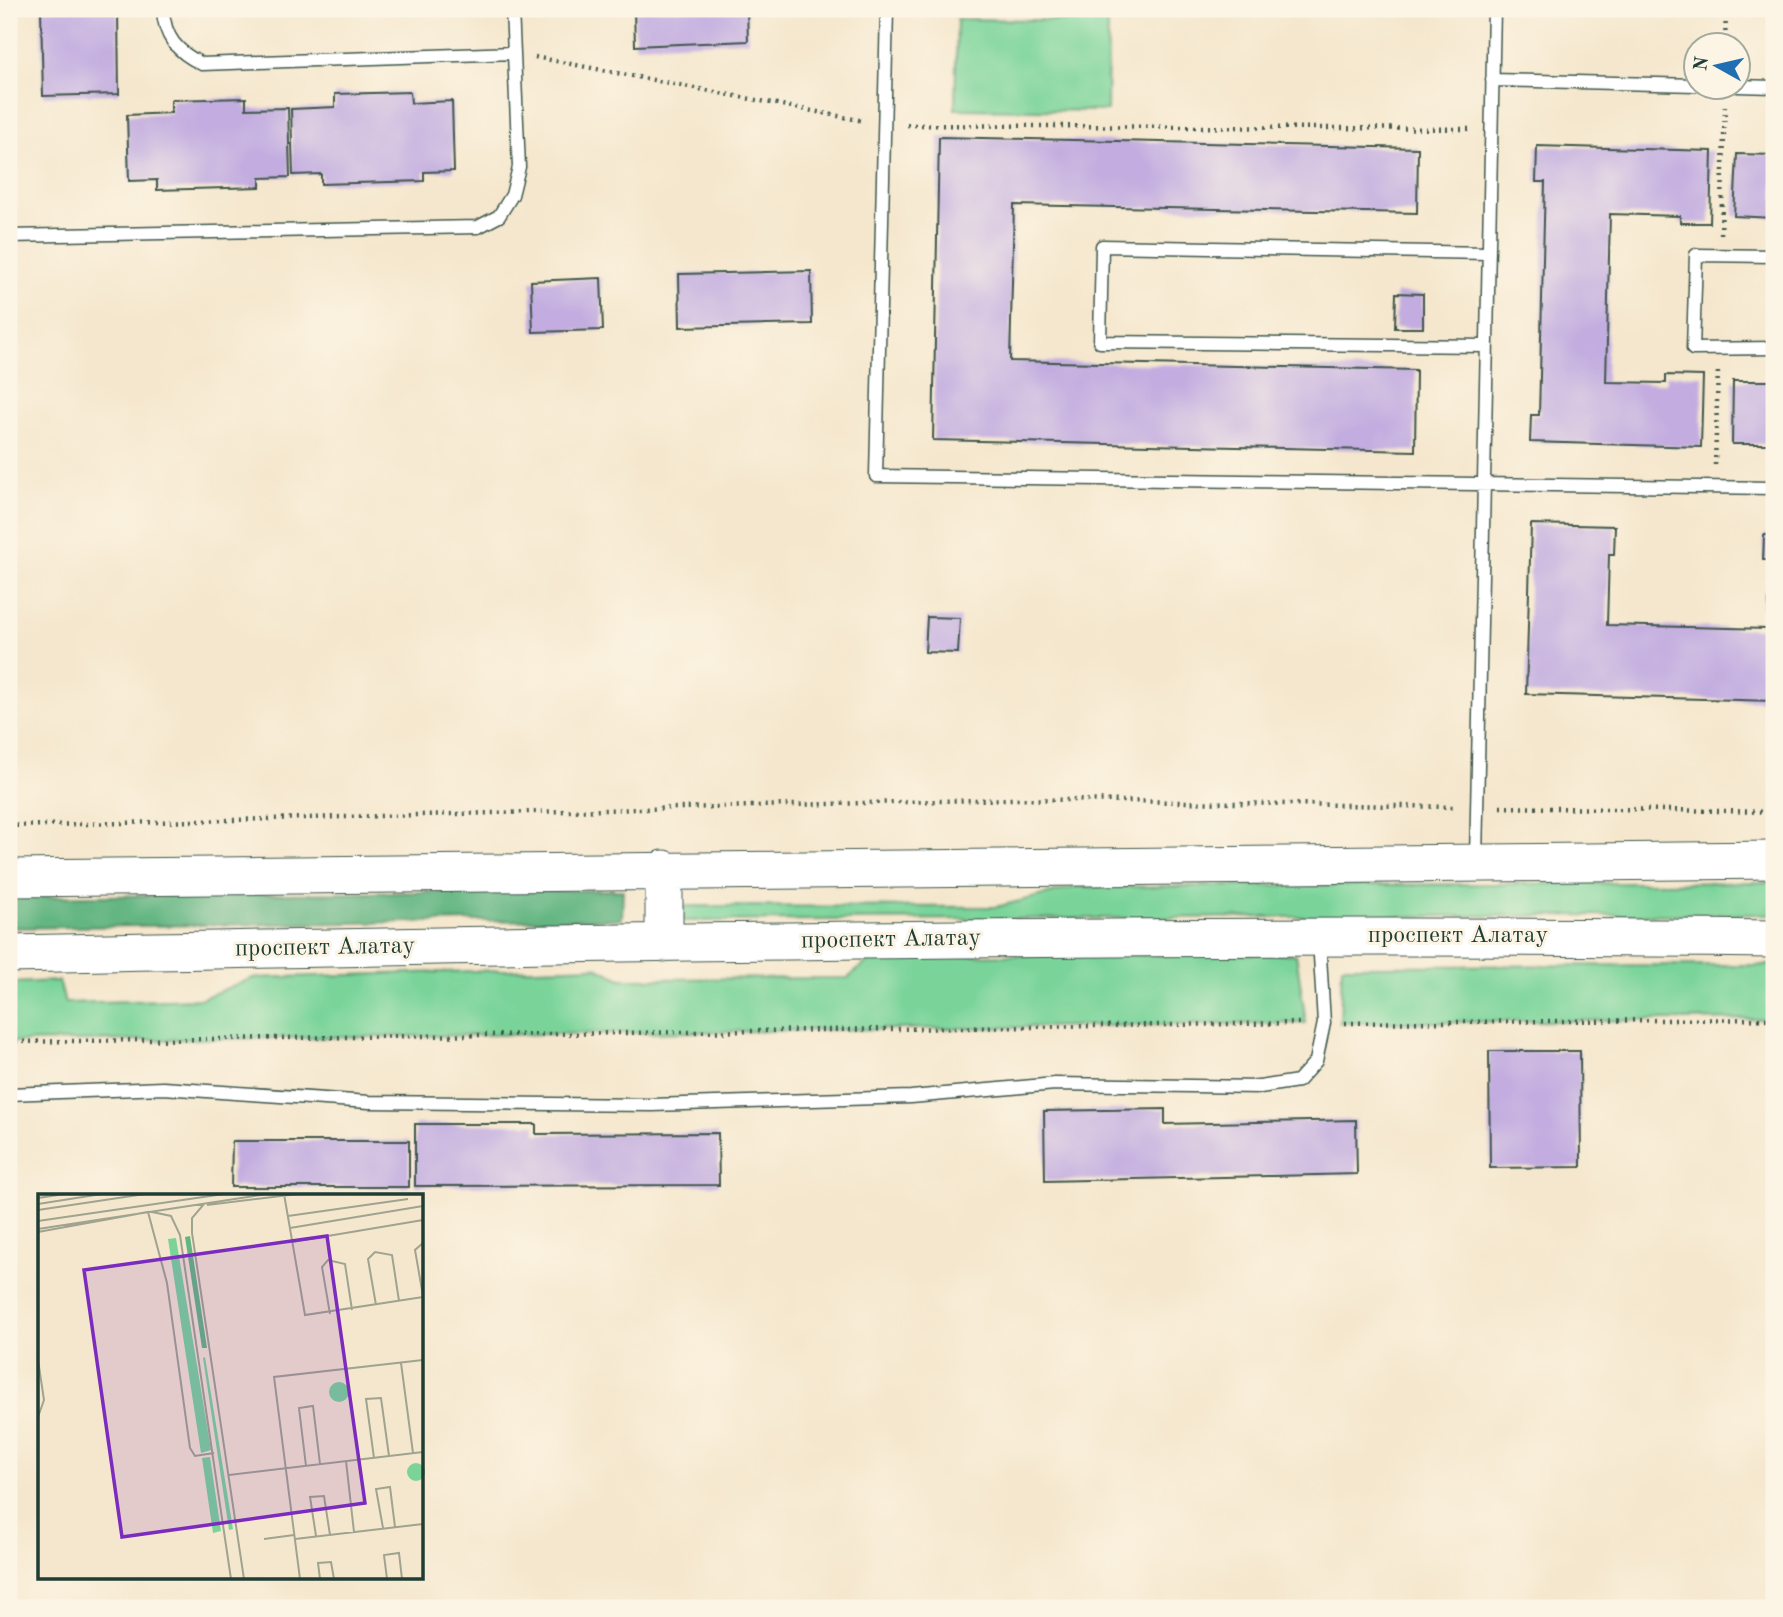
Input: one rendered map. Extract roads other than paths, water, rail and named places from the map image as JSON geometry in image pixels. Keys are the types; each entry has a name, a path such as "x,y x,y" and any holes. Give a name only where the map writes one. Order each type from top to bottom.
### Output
{"main road":[{"path":"9,878 664,869 1774,860"},
{"path":"664,869 664,943"},
{"name":"проспект Алатау","path":"9,954 1318,936 1774,939"}],"lane":[{"path":"163,9 170,40 182,54 202,64 514,53"},
{"path":"9,236 478,227 499,216 512,195 519,167 512,9"},
{"path":"887,9 876,476 1774,488"},
{"path":"1476,863 1494,9"},
{"path":"1492,80 1682,85"},
{"path":"1752,86 1774,87"},
{"path":"1487,346 1100,342 1100,328 1102,246 1489,253"},
{"path":"1774,256 1696,255 1693,349 1774,348"},
{"path":"9,1094 163,1087 369,1102 652,1105 911,1097 1055,1084 1259,1087 1298,1081 1316,1061 1324,1023 1318,936"}]}
